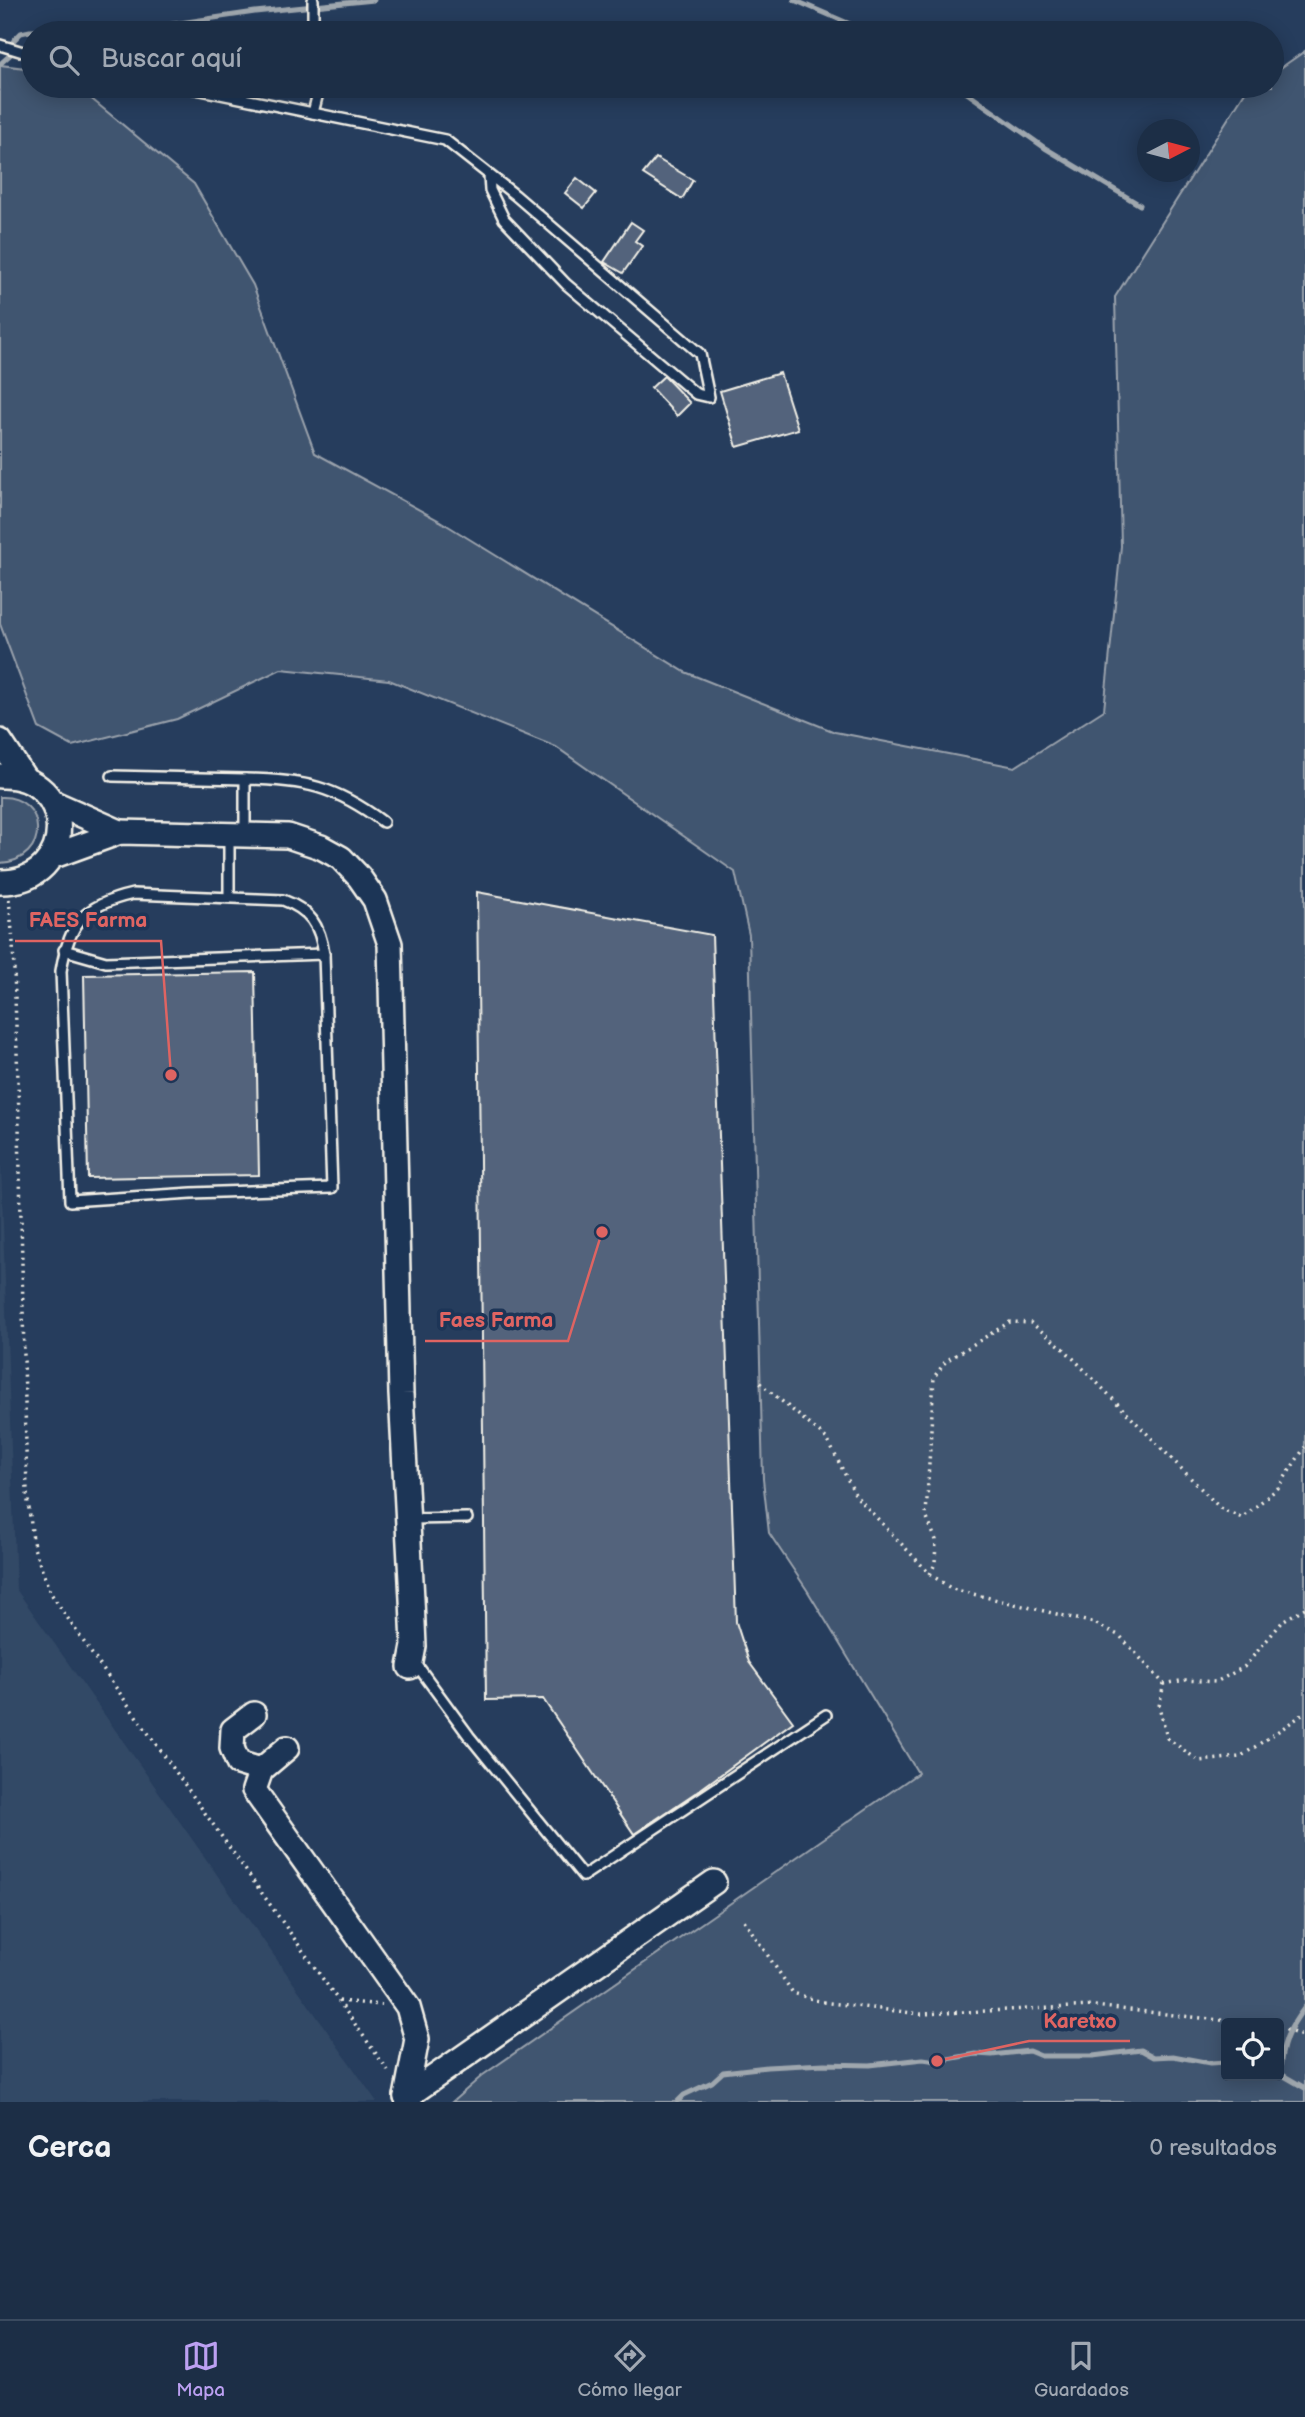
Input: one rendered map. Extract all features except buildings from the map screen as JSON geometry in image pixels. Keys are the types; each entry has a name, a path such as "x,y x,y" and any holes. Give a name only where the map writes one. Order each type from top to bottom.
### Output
{"street":[{"path":"0,741 25,779"},
{"path":"0,776 25,779 36,785 52,802 120,832"},
{"path":"4,882 25,879 51,857 59,835 59,824 52,802"},
{"path":"51,857 120,832 288,836 321,847 341,858 375,900 390,944 401,1394 413,1622 410,1662"},
{"path":"254,1714 233,1730 232,1748 238,1763 261,1770"},
{"path":"287,1748 261,1770 254,1790 408,2007 417,2039 408,2099"},
{"path":"408,2099 714,1882"}],"lane":[{"path":"312,21 313,0"},
{"path":"0,45 21,51"},
{"path":"240,98 445,140 489,175 700,354 709,397 696,394 566,284 504,219 490,190 489,175"},
{"path":"313,113 317,98"},
{"path":"112,776 281,779 325,788 343,795 383,822"},
{"path":"229,897 245,779"},
{"path":"133,894 282,900 297,906 313,920 322,935 324,954 332,1188 69,1201 61,971 64,950 81,918 96,905 133,894"},
{"path":"64,950 106,962 324,954"},
{"path":"408,1518 467,1518"},
{"path":"410,1662 583,1876 825,1715"}],"path":[{"path":"4,882 13,942 27,1493 34,1548 50,1592 408,2099"},
{"path":"930,1574 935,1564 936,1540 926,1516 934,1377 946,1361 1010,1322 1031,1323 1063,1348 1220,1508 1242,1518 1279,1488 1305,1447"},
{"path":"760,1383 827,1438 856,1496 930,1574 952,1589 1094,1623 1120,1636 1164,1684"},
{"path":"1164,1684 1185,1680 1216,1682 1244,1667 1284,1620 1305,1608"},
{"path":"1164,1684 1159,1706 1167,1738 1199,1761 1240,1756 1305,1713"},
{"path":"744,1920 793,1993 822,2002 921,2014 1094,2006 1221,2020"},
{"path":"339,2001 385,2006"},
{"path":"1284,2029 1305,2037"}],"shaded area":[{"path":"1305,51 1305,2102 452,2102 483,2075 918,1773 807,1590 769,1533 763,1479 749,935 735,872 556,747 389,680 281,669 177,719 72,746 39,728 0,624 0,65 21,68 21,98 90,98 194,184 253,285 315,453 440,521 685,672 835,732 1015,767 1104,710 1121,546 1115,297 1188,182 1200,182 1200,163 1241,98 1284,98 1284,66"},
{"path":"0,797 16,799 27,806 35,816 37,828 35,841 28,852 17,860 0,863"},
{"path":"0,1141 16,1589 377,2102 0,2102"}],"waterway":[{"path":"194,21 374,0"},
{"path":"794,0 843,21"},
{"path":"14,40 21,33"},
{"path":"0,64 10,55"},
{"path":"974,98 1045,148 1140,205"},
{"path":"1284,2046 1305,2007"},
{"path":"677,2102 684,2095 712,2082 723,2072 767,2067 870,2065 923,2059 937,2061 976,2054 1029,2051 1041,2056 1093,2056 1141,2050 1154,2057 1173,2056 1210,2063 1221,2062"},
{"path":"1284,2076 1305,2088"}],"place":[{"name":"FAES Farma","path":"171,1075"},
{"name":"Faes Farma","path":"602,1232"},
{"name":"Karetxo","path":"937,2061"}]}
